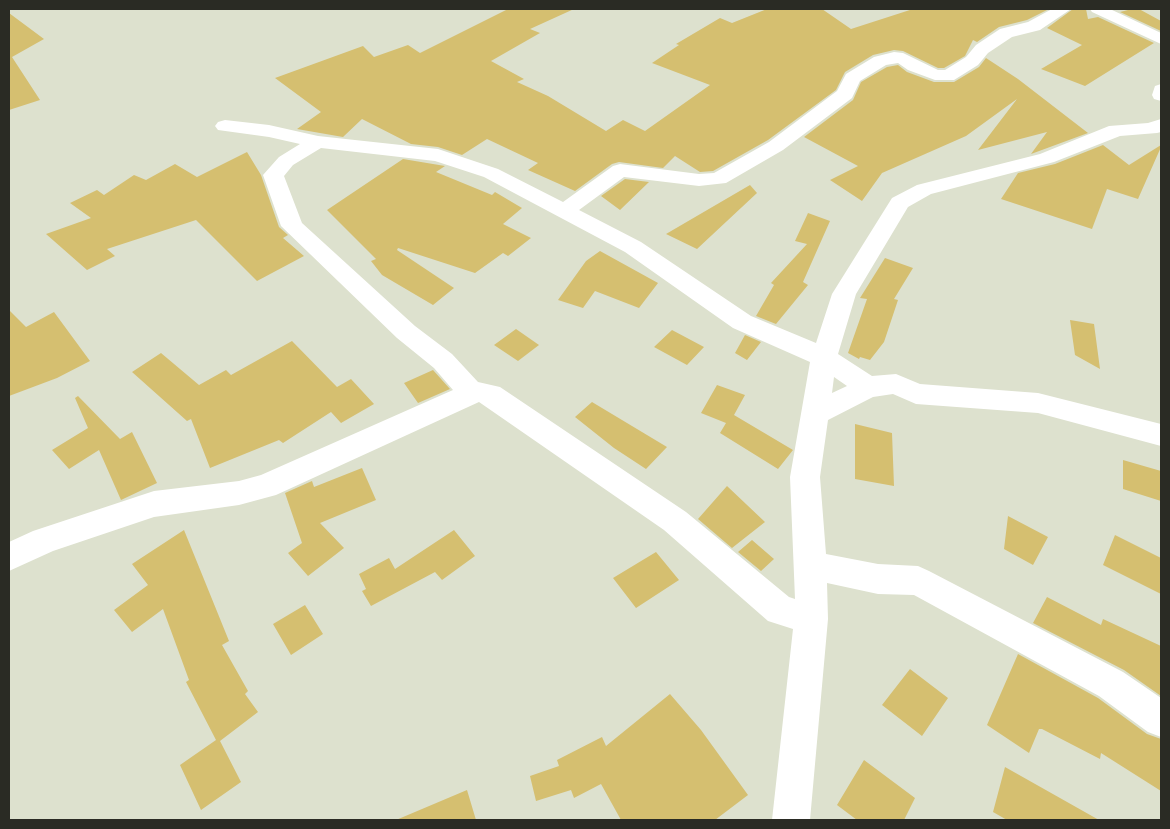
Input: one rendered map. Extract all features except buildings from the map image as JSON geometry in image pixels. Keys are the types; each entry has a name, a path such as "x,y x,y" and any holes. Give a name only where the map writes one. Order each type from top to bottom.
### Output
{"street":[{"path":"565,210 620,170 699,180 719,179 776,146 845,94 852,78 880,61 887,58 903,58 914,66 935,75 948,76 972,61 982,49 1006,33 1034,26 1063,9"},
{"path":"1098,9 1161,39"},
{"path":"1161,90 1161,95"},
{"path":"225,126 269,131 318,142 438,154 491,173 633,247 696,288 742,322 824,358 868,387"},
{"path":"787,817 811,619 811,566 805,477 824,358 844,294 900,203 924,189 979,177 1047,158 1091,142 1116,130 1158,129"},
{"path":"318,142 286,161 273,175 292,226 406,332 443,361 472,393"},
{"path":"815,414 868,387 896,384 916,394 1038,403 1161,435"},
{"path":"9,556 44,541 154,504 239,493 266,486 472,393 490,394 675,521 780,610 811,619"},
{"path":"811,566 878,579 918,581 1111,684 1161,719"}]}
